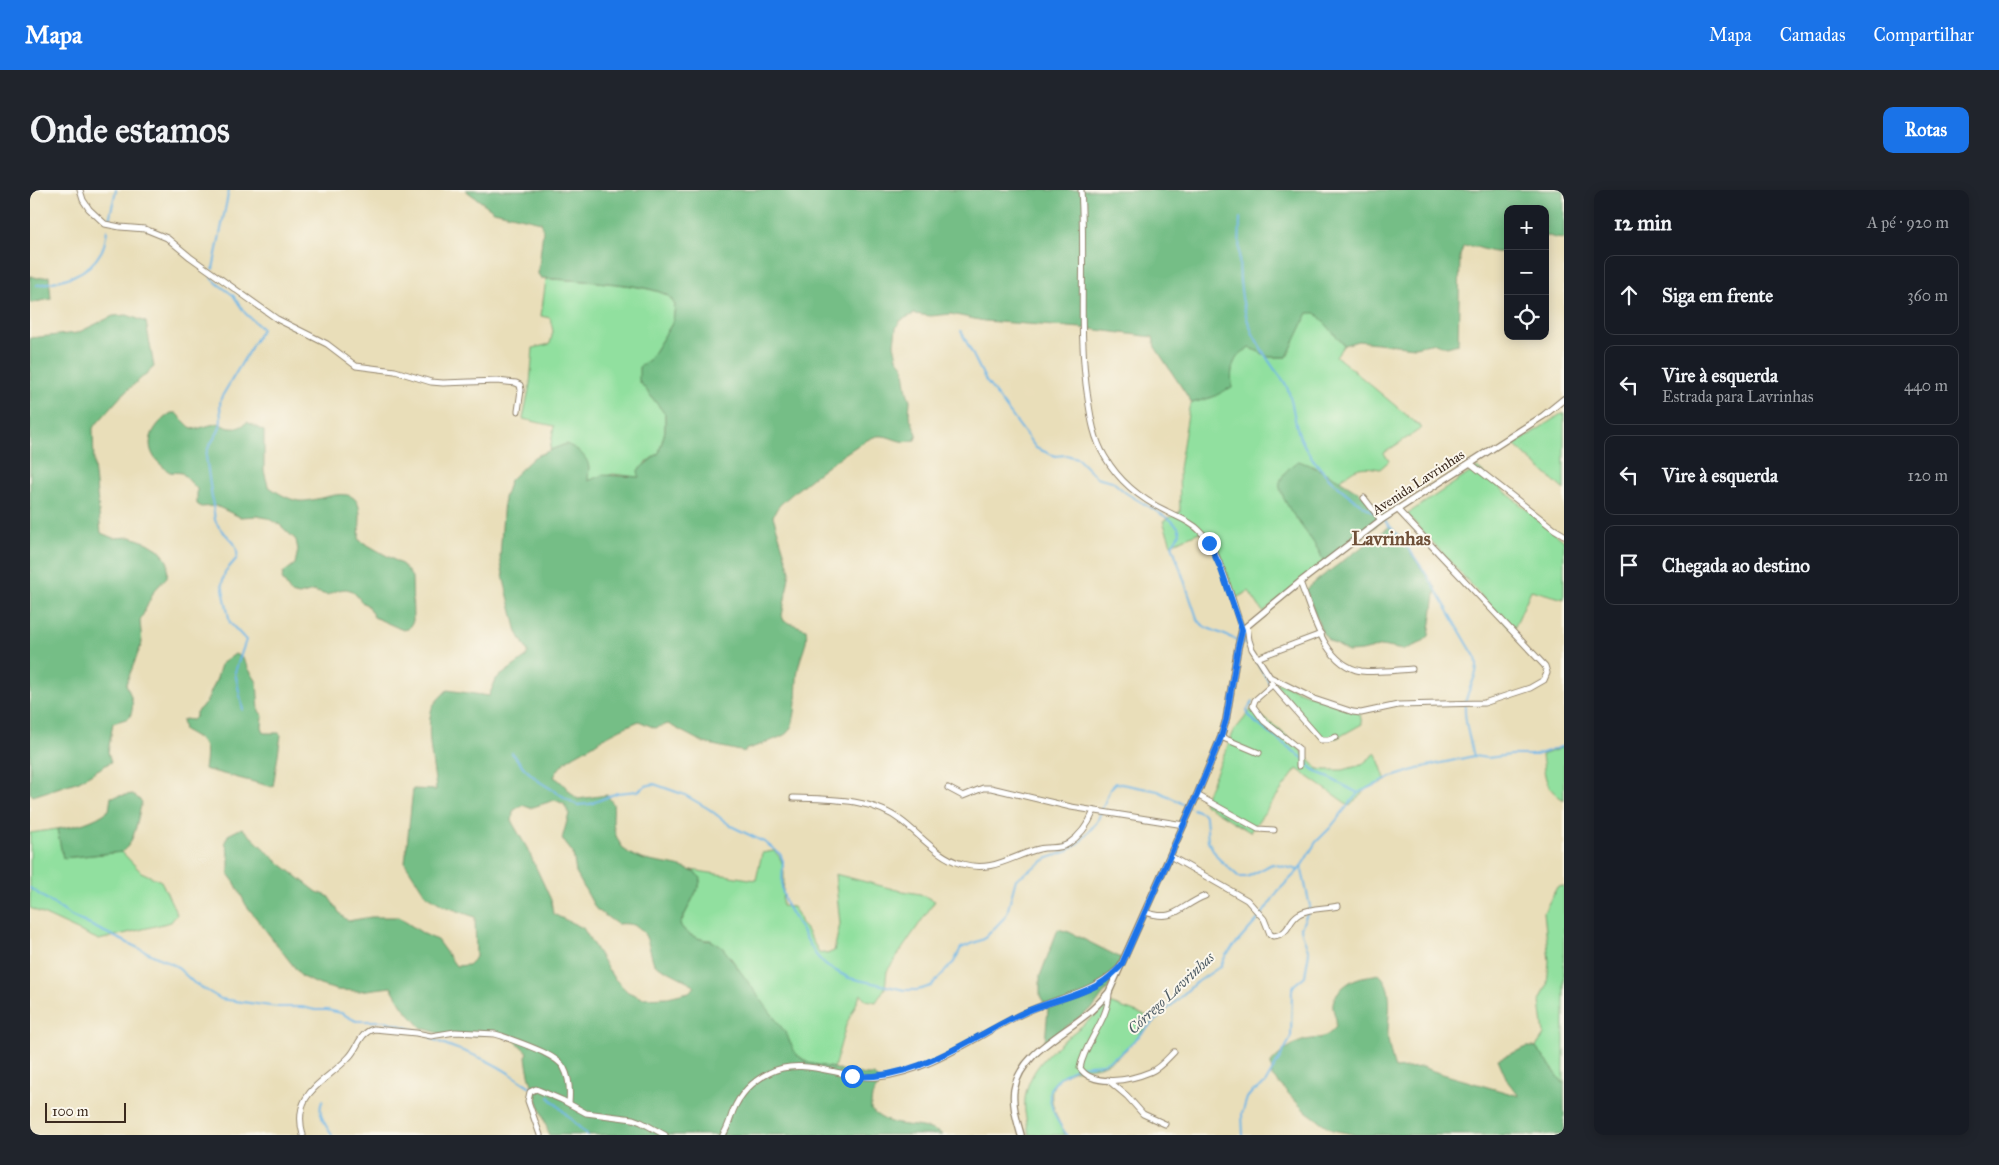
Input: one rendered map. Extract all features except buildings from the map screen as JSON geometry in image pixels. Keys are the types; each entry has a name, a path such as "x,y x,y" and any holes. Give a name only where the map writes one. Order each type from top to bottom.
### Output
{"street":[{"path":"80,190 83,200 89,209 104,224 145,229 167,238 190,257 277,319 327,344 356,366 395,371 431,382 497,381 516,383 520,385 521,390 518,411"},
{"path":"1081,190 1083,230 1081,336 1086,388 1095,436 1109,463 1132,490 1156,506 1188,522 1204,536 1216,556 1249,640 1257,658 1270,677 1272,685 1321,740 1336,737"},
{"name":"Avenida Lavrinhas","path":"1245,628 1300,582 1381,520 1543,416 1564,398"},
{"path":"1470,463 1547,524 1564,535"},
{"path":"1364,498 1381,520"},
{"path":"1270,677 1326,704 1342,710 1362,713 1398,705 1484,703 1530,688 1546,677 1547,670 1545,666 1397,509"},
{"path":"1300,582 1321,634 1333,655 1344,665 1377,672 1412,669"},
{"path":"1021,1135 1013,1097 1017,1080 1026,1066 1050,1041 1088,1014 1109,992 1184,825 1221,737 1226,720 1238,647 1245,628"},
{"path":"1257,658 1321,634"},
{"path":"1272,685 1252,704 1264,721 1299,749 1299,766"},
{"path":"1221,737 1259,752"},
{"path":"948,788 963,796 982,788 991,788 1094,811 1184,825"},
{"path":"1197,795 1258,829 1274,830"},
{"path":"793,798 843,800 880,809 903,822 933,847 953,860 966,865 986,867 1003,863 1038,849 1064,846 1075,839 1094,811"},
{"path":"1170,856 1247,900 1258,911 1270,934 1273,936 1283,933 1296,916 1303,912 1338,906"},
{"path":"1145,912 1159,916 1171,916 1191,902 1205,896"},
{"path":"723,1135 740,1098 750,1087 771,1072 791,1067 872,1077 912,1069 1040,1006 1101,983 1121,966"},
{"path":"1109,992 1108,1007 1084,1053 1080,1068 1089,1076 1107,1080 1127,1078 1151,1072 1174,1052"},
{"path":"303,1135 301,1112 305,1099 325,1077 348,1058 363,1035 369,1030 374,1029 413,1032 432,1036 455,1032 502,1036 550,1056 559,1062 565,1068 569,1085 569,1103"},
{"path":"1107,1080 1127,1096 1143,1114 1165,1124"},
{"path":"540,1135 528,1101 528,1096 532,1090 543,1091 586,1113 625,1117 642,1122 665,1135"}],"green space":[{"path":"465,190 1564,190 1564,239 1549,236 1549,205 1504,205 1504,248 1501,252 1491,252 1473,246 1463,247 1460,256 1458,344 1447,347 1435,343 1415,347 1358,341 1344,345 1316,313 1308,313 1287,357 1269,357 1251,348 1240,354 1234,363 1232,368 1232,387 1213,397 1192,403 1155,347 1153,337 1082,328 984,321 951,314 931,316 914,314 901,320 896,328 894,344 897,358 903,365 910,400 909,415 917,434 915,440 904,442 877,436 868,440 826,467 798,489 777,508 773,516 790,571 782,616 784,621 806,629 807,634 798,670 795,712 791,728 784,735 745,750 745,752 704,743 668,724 655,728 639,721 609,735 570,758 557,771 554,777 578,799 607,795 613,804 613,824 618,841 626,851 644,860 684,868 701,878 699,886 680,924 690,935 712,941 723,948 785,1032 796,1054 808,1063 874,1075 879,1083 872,1097 871,1110 889,1121 934,1130 943,1135 549,1135 529,1076 526,1056 528,1053 510,1036 497,1032 455,1038 422,1028 403,1007 391,987 359,991 337,990 302,977 246,905 229,875 229,855 225,842 228,835 242,828 277,861 317,892 328,896 341,915 348,921 371,917 398,917 437,940 456,966 468,965 476,957 475,917 444,906 425,894 405,863 413,789 436,790 429,727 432,708 447,690 489,696 496,679 525,658 528,652 517,632 500,558 504,498 510,480 534,457 566,444 584,456 589,468 588,481 602,475 639,477 638,470 659,453 665,431 665,414 639,381 639,367 649,360 673,322 675,305 668,296 644,288 541,278 538,274 543,231 541,222 494,211","holes":["555,800 564,804 569,814 562,839 573,853 576,873 596,909 617,924 635,925 640,929 647,940 654,964 695,987 689,992 668,997 642,998 628,992 613,977 583,928 553,914 551,900 527,848 512,822 513,811 522,805 530,808"]},
{"path":"30,276 38,278 49,276 51,299 30,303"},
{"path":"546,279 610,283 645,288 668,296 675,305 673,322 649,360 639,381 665,414 665,431 659,453 645,463 639,477 613,474 588,481 566,444 550,450 554,426 523,419 530,384 533,348 550,344 553,331 550,318 541,316"},
{"path":"1316,312 1344,345 1336,356 1422,428 1384,453 1389,461 1380,469 1367,467 1358,469 1339,481 1311,465 1292,512 1321,553 1324,563 1263,612 1249,591 1236,598 1219,552 1202,531 1171,544 1163,521 1180,512 1179,469 1189,408 1192,403 1213,397 1231,375 1234,359 1242,351 1251,348 1269,357 1287,357 1307,313"},
{"path":"127,315 146,322 154,367 122,395 93,428 94,465 101,533 113,538 131,537 148,543 161,551 168,563 167,577 154,591 140,621 142,643 126,684 131,697 131,714 129,718 113,723 108,752 111,762 79,781 33,796 30,793 30,338 77,333 113,316"},
{"path":"1564,412 1564,490 1514,445"},
{"path":"171,413 176,413 190,427 196,429 218,423 225,427 237,428 247,422 264,431 264,471 268,486 287,497 299,501 338,495 354,498 358,505 360,517 359,540 403,565 412,577 413,621 408,629 403,630 374,617 367,605 353,592 346,589 327,595 313,591 299,595 291,593 282,579 283,573 295,564 298,550 296,540 280,525 267,518 257,516 240,517 216,506 201,507 197,504 197,489 182,473 169,471 155,458 151,451 151,437 158,424"},
{"path":"1299,461 1346,484 1369,500 1388,517 1324,563 1320,553 1289,508 1280,488 1285,472"},
{"path":"1477,468 1564,541 1564,599 1531,590 1513,631 1407,514"},
{"path":"1389,527 1399,535 1436,588 1429,636 1421,643 1403,650 1382,646 1348,652 1328,640 1322,632 1306,590"},
{"path":"235,654 243,658 257,682 259,711 263,716 262,727 264,733 279,733 281,735 273,787 204,769 206,754 204,745 184,730 182,721 185,719 192,720 196,716 196,712 206,703 221,664"},
{"path":"1273,681 1360,714 1362,724 1337,738 1322,738"},
{"path":"1252,709 1286,735 1318,769 1343,770 1361,765 1376,753 1386,781 1366,789 1350,806 1297,769 1250,832 1203,803 1234,731"},
{"path":"1564,747 1564,800 1549,786 1542,755"},
{"path":"133,794 142,802 133,836 127,848 122,852 63,858 57,829 78,825 103,814 109,810 111,797"},
{"path":"57,829 63,858 122,852 141,872 161,881 177,914 171,922 99,940 30,908 30,833"},
{"path":"774,851 779,856 784,869 782,906 793,907 798,914 801,924 819,952 827,954 834,951 840,924 835,874 920,894 935,901 887,971 885,988 876,1002 866,1000 861,994 846,1025 834,1068 808,1063 796,1054 731,958 711,940 693,936 685,931 680,924 699,886 694,871 691,870 756,880 762,853"},
{"path":"1564,886 1564,1084 1536,1047 1544,1035 1540,1001 1547,985 1549,961 1544,912 1557,887"},
{"path":"1058,929 1069,932 1121,958 1110,985 1094,1007 1045,1042 1048,1009 1040,996 1040,976"},
{"path":"1379,974 1384,980 1389,995 1388,1038 1395,1069 1422,1067 1519,1096 1508,1082 1498,1059 1527,1047 1536,1047 1564,1084 1564,1135 1357,1135 1332,1130 1303,1109 1272,1076 1271,1063 1282,1052 1296,1043 1328,1034 1336,1026 1333,1003 1340,990 1356,979"},
{"path":"1109,1003 1152,1018 1133,1043 1116,1058 1102,1065 1076,1070 1064,1075 1057,1081 1053,1089 1053,1106 1065,1135 1029,1135 1025,1112 1026,1093 1032,1077 1053,1050"}],"waterway":[{"path":"109,220 116,190"},
{"path":"213,269 229,190"},
{"path":"1240,218 1239,262 1241,292 1253,334 1286,385 1300,437 1306,449 1331,480 1373,512"},
{"path":"37,285 73,276 89,267 102,250 107,230"},
{"path":"211,277 233,295 245,313 262,329 221,398 220,427 208,448 206,456 215,520 221,530 236,546 237,552 237,558 225,572 222,584 230,623 246,640 235,672 243,710"},
{"path":"961,331 986,381 1036,448 1055,456 1066,455 1077,458 1096,477 1112,481 1126,493 1171,520 1178,527 1180,533 1172,545 1198,621 1205,627 1247,644 1249,647"},
{"path":"1385,521 1399,536 1423,569 1476,658 1477,670 1465,706 1466,725 1474,756"},
{"path":"1257,662 1270,684"},
{"path":"1253,701 1247,710 1256,723 1304,759 1312,769 1358,793"},
{"name":"Córrego Lavrinhas","path":"1067,1135 1054,1114 1050,1095 1050,1089 1060,1077 1079,1066 1102,1064 1120,1054 1193,985 1221,966 1226,955 1261,916 1278,891 1299,870 1316,842 1330,828 1358,793 1392,777 1427,766 1474,756 1487,758 1511,755 1536,755 1564,746"},
{"path":"512,753 525,769 540,782 577,805 590,804 617,793 638,791 645,786 654,784 685,795 709,809 731,826 766,843 780,854 783,861 782,889 786,904 816,955 825,965 849,978 905,990 918,990 931,986 954,962 961,948 984,939 1007,913 1016,879 1048,858 1066,852 1078,844 1097,822 1110,789 1116,783 1158,791 1189,807"},
{"path":"1193,809 1203,813 1206,817 1208,841 1218,858 1239,877 1247,877 1272,864 1299,870"},
{"path":"1243,1135 1242,1114 1247,1098 1252,1092 1265,1084 1291,1038 1292,990 1294,985 1305,976 1309,952 1301,928 1310,906 1301,866"},
{"path":"30,888 71,916 176,966 194,983 221,999 278,1007 327,1010 341,1013 356,1021 386,1021 418,1031"},
{"path":"431,1038 490,1062 534,1089"},
{"path":"549,1097 587,1135"},
{"path":"323,1100 320,1109 321,1113 332,1135"}],"district":[{"name":"Lavrinhas","path":"1391,538"}],"route":[{"path":"852,1076 877,1077 923,1065 1022,1014 1101,983 1121,966 1197,795 1226,720 1242,630 1221,569 1209,543"}]}
